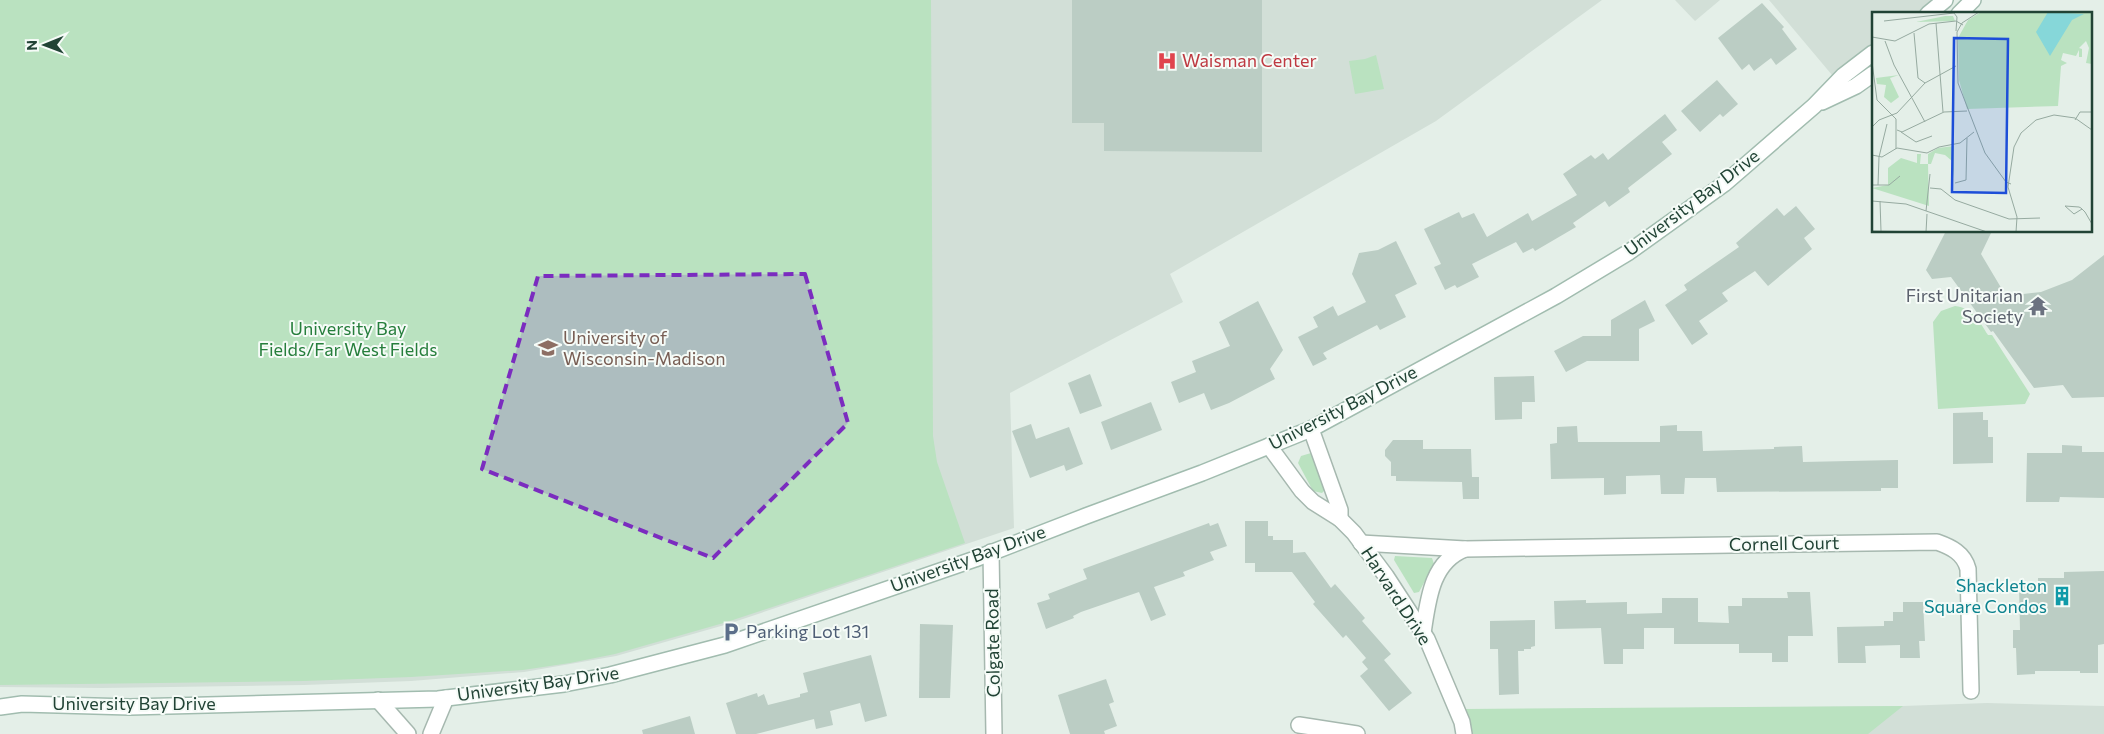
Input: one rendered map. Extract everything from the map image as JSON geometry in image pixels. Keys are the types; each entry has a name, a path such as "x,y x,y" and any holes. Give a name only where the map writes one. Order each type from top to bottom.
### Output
{"street":[{"path":"1930,12 1945,0"},
{"path":"1961,12 1973,0"},
{"name":"University Bay Drive","path":"0,707 22,704 130,706 446,698 530,689 610,675 726,645 975,559 1202,473 1311,429 1556,296 1628,252 1724,184 1814,106 1833,86 1872,54"},
{"name":"University Bay Drive","path":"1814,106 1856,86 1872,75"},
{"name":"Harvard Drive","path":"1311,429 1340,510 1340,519"},
{"name":"Harvard Drive","path":"1269,446 1302,491 1313,502 1340,519 1386,576 1423,633 1462,722 1464,734"},
{"name":"Cornell Court","path":"1361,543 1465,549 1937,542 1956,551 1967,564 1971,691"},
{"path":"1423,633 1430,591 1436,576 1451,556 1465,549"},
{"name":"Colgate Road","path":"991,552 994,734"},
{"name":"University Bay Drive","path":"0,698 22,704"},
{"path":"431,734 446,698"},
{"path":"378,700 408,734"},
{"path":"1299,725 1357,734"}],"highlighted area":[{"path":"805,274 848,423 713,558 482,469 538,276"}],"shaded area":[{"name":"University Bay Fields/Far West Fields","path":"0,0 1602,0 1436,121 1170,274 1183,302 1010,393 1014,528 728,624 616,656 524,672 411,681 304,685 102,688 0,687"},
{"path":"1675,0 1720,0 1695,21"},
{"path":"1769,0 1937,0 1920,12 1872,12 1872,45 1832,75"},
{"path":"1987,703 2104,706 2104,734 1651,734 1683,708 1903,706"}],"green space":[{"name":"University Bay Fields/Far West Fields","path":"0,0 931,0 933,436 937,462 965,543 727,622 615,654 523,670 304,681 0,685"},
{"path":"1376,55 1384,89 1355,94 1349,61 1365,59"},
{"path":"1955,306 1971,312 1988,335 1992,335 2030,394 2025,404 1938,409 1933,322 1941,311"},
{"path":"1311,453 1315,456 1325,490 1322,493 1313,491 1298,463 1301,456"},
{"path":"1395,556 1432,558 1434,564 1419,592 1414,593 1394,560"},
{"path":"1903,706 1868,734 1472,734 1464,709"}],"building":[{"name":"Waisman Center","path":"1072,0 1262,0 1262,152 1104,151 1104,123 1072,123"},
{"path":"1762,3 1784,27 1782,29 1797,49 1776,65 1771,58 1754,71 1749,64 1742,70 1718,38"},
{"path":"1717,80 1738,104 1723,117 1720,114 1700,132 1681,111"},
{"path":"1665,114 1677,130 1662,142 1672,154 1628,188 1630,192 1609,207 1605,201 1573,223 1576,227 1535,251 1533,248 1523,253 1516,242 1472,264 1479,277 1457,288 1455,285 1445,290 1434,267 1441,264 1424,229 1459,212 1462,218 1474,213 1487,237 1528,213 1532,221 1577,195 1563,174 1591,155 1595,159 1603,153 1608,160"},
{"path":"1796,206 1815,229 1804,238 1812,249 1768,286 1755,271 1722,293 1728,301 1699,321 1708,334 1692,345 1665,305 1687,290 1684,285 1739,247 1736,243 1777,208 1784,216"},
{"name":"First Unitarian Society","path":"1945,232 1992,232 1981,254 2006,296 2041,292 2072,280 2104,255 2104,397 2072,398 2063,385 2034,388 1951,277 1932,279 1926,270"},
{"path":"1396,241 1417,284 1395,295 1406,317 1380,330 1377,325 1323,353 1327,359 1313,366 1298,337 1318,327 1313,317 1333,306 1338,316 1366,302 1352,274 1359,253 1378,250"},
{"path":"1645,300 1655,321 1639,329 1639,361 1587,361 1566,372 1554,351 1583,336 1611,336 1611,320"},
{"path":"1258,301 1283,350 1270,369 1275,379 1229,403 1211,410 1204,393 1179,403 1171,382 1196,372 1192,361 1230,346 1219,322"},
{"path":"1090,374 1102,406 1080,414 1068,383"},
{"path":"1534,376 1535,402 1522,402 1522,419 1495,420 1494,377"},
{"path":"1151,402 1162,430 1111,450 1101,422"},
{"path":"1983,412 1983,420 1988,420 1988,437 1993,437 1993,463 1953,464 1953,413"},
{"path":"1031,424 1036,439 1069,427 1083,464 1066,471 1064,465 1030,478 1012,431"},
{"path":"1677,425 1677,431 1702,431 1703,451 1774,449 1774,447 1802,446 1803,462 1898,460 1898,488 1881,488 1881,491 1717,492 1716,478 1685,478 1684,494 1661,494 1660,475 1626,476 1626,494 1604,495 1604,478 1551,479 1550,444 1557,443 1557,427 1577,426 1578,442 1660,442 1660,426"},
{"path":"1393,440 1423,440 1423,449 1471,449 1472,477 1479,477 1479,499 1463,499 1462,482 1396,481 1396,476 1391,476 1391,462 1385,456 1385,450"},
{"path":"2062,445 2082,446 2082,452 2104,452 2104,498 2060,497 2059,502 2026,502 2027,453 2062,453"},
{"path":"1245,521 1268,521 1268,536 1273,536 1273,540 1293,540 1293,553 1305,552 1331,588 1335,584 1365,618 1362,621 1391,654 1384,660 1412,693 1389,711 1360,676 1368,669 1362,662 1366,658 1346,635 1343,638 1313,604 1315,602 1292,572 1255,572 1255,563 1245,563"},
{"path":"1209,523 1210,526 1218,523 1227,546 1210,552 1214,560 1183,572 1185,576 1154,587 1166,615 1151,621 1139,592 1081,612 1073,616 1074,618 1046,629 1037,603 1050,599 1048,594 1087,579 1083,569"},
{"name":"Shackleton Square Condos","path":"2104,571 2104,644 2098,645 2098,673 2035,671 2035,674 2017,675 2016,648 2013,648 2013,630 2020,630 2019,586 2038,586 2038,578 2064,578 2064,572"},
{"path":"1787,592 1810,592 1813,636 1788,636 1788,662 1772,662 1772,653 1739,653 1739,644 1674,644 1674,628 1644,628 1644,649 1623,649 1623,664 1604,664 1601,628 1555,629 1554,601 1586,600 1586,603 1627,602 1627,614 1662,613 1662,598 1698,598 1698,622 1729,623 1728,606 1742,606 1742,598 1788,598"},
{"path":"1903,602 1923,602 1925,641 1919,641 1920,658 1900,658 1900,645 1865,646 1866,663 1838,663 1837,627 1884,626 1884,621 1893,621 1893,612 1903,612"},
{"path":"1535,620 1535,646 1531,647 1531,649 1518,651 1519,694 1499,695 1498,649 1490,649 1490,621"},
{"path":"920,624 953,625 950,698 919,698"},
{"path":"871,655 887,716 865,722 860,703 830,711 833,725 816,729 814,719 756,734 736,734 726,703 757,693 758,697 764,694 768,705 800,697 800,694 808,692 803,673"},
{"path":"1106,679 1114,702 1109,704 1117,726 1104,731 1105,734 1070,734 1058,695"},
{"path":"690,716 695,734 643,734 642,730"}],"place":[{"name":"Waisman Center","path":"1167,61"},
{"name":"First Unitarian Society","path":"2038,306"},
{"name":"University of Wisconsin-Madison","path":"548,348"},
{"name":"Shackleton Square Condos","path":"2062,596"},
{"name":"Parking Lot 131","path":"731,632"}]}
